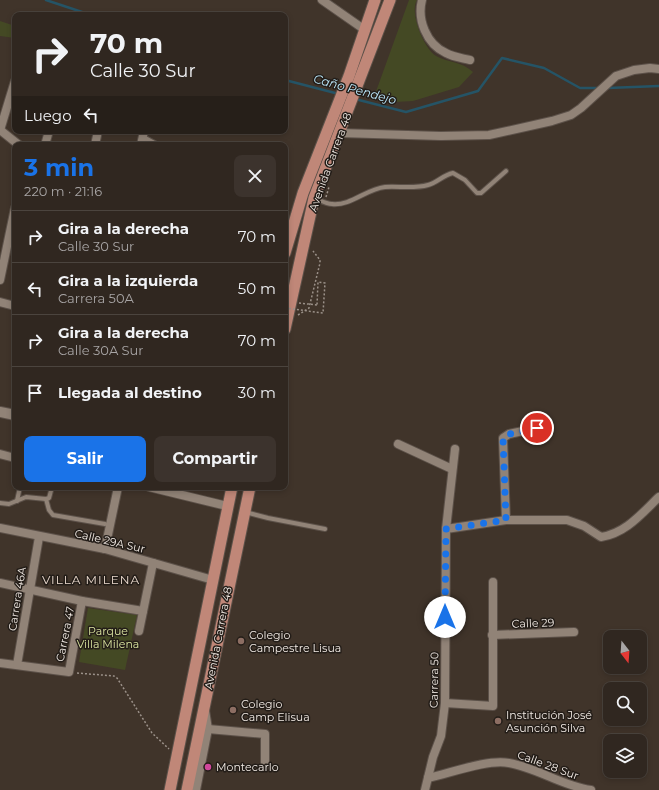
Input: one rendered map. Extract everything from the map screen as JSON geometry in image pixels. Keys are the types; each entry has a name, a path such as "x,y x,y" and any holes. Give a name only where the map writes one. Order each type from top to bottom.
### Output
{"main road":[{"name":"Avenida Carrera 48","path":"288,243 303,192 345,84 375,0"},
{"name":"Avenida Carrera 48","path":"288,305 341,129 390,0"},
{"name":"Avenida Carrera 48","path":"170,790 231,490"},
{"name":"Avenida Carrera 48","path":"187,790 249,490"}],"street":[{"path":"322,0 364,30"},
{"path":"422,0 420,10 421,21 432,42 444,53 470,60"},
{"path":"341,129 440,136 489,135 552,121 571,115 610,80 624,72 650,68 659,69"},
{"path":"12,91 0,130 15,142"},
{"path":"0,280 12,222"},
{"path":"0,302 12,305"},
{"path":"0,412 12,414"},
{"path":"506,520 503,438 510,434 537,428"},
{"path":"398,444 452,469"},
{"name":"Carrera 50","path":"425,790 433,757 442,736 445,703 446,529 455,449"},
{"path":"0,454 12,457"},
{"path":"105,549 117,490"},
{"path":"161,490 227,506"},
{"path":"446,529 506,520 567,520 584,526 601,537 614,535 632,523 659,497"},
{"name":"Calle 29A Sur","path":"0,528 38,537 105,549 213,580"},
{"name":"Carrera 46A","path":"17,665 38,537"},
{"path":"139,631 153,563"},
{"path":"445,703 493,706 493,582"},
{"path":"0,583 143,611"},
{"name":"Carrera 47","path":"69,672 82,600"},
{"name":"Calle 29","path":"492,635 574,632"},
{"path":"0,663 69,672"},
{"path":"196,790 208,729 204,707"},
{"path":"208,729 265,734 265,766"},
{"name":"Calle 28 Sur","path":"428,778 495,762 509,763 525,767 578,788 591,790"}],"lane":[{"path":"319,200 331,204 339,204 370,190 384,187 419,187 431,185 445,175 453,173 465,180 477,193 481,193 506,171"},
{"path":"17,501 19,490"},
{"path":"46,499 49,498 51,490"},
{"path":"0,503 9,504 26,497 46,499"},
{"path":"46,499 49,510 53,515 104,524"},
{"path":"244,512 325,529"}],"path":[{"path":"319,200 329,187"},
{"path":"296,316 309,308 320,263 317,256 311,249"},
{"path":"318,282 325,283 323,313 288,305 317,306 318,282"},
{"path":"69,672 114,676 117,678 152,732 171,751 176,762"}],"green space":[{"path":"409,0 417,0 415,6 416,21 419,30 431,52 436,56 464,66 473,72 459,87 413,101 395,102 374,97"},
{"path":"0,21 12,25 12,38 0,36"},
{"name":"Parque Villa Milena","path":"88,608 137,615 125,670 79,662"}],"waterway":[{"name":"Caño Pendejo","path":"46,0 82,12"},
{"name":"Caño Pendejo","path":"355,99 406,112 478,91 502,58 544,68 580,88 601,88"},
{"name":"Caño Pendejo","path":"288,81 339,94"},
{"name":"Caño Pendejo","path":"608,88 659,86"}],"place":[{"name":"Colegio Campestre Lisua","path":"241,641"},
{"name":"Colegio Camp Elisua","path":"233,710"},
{"name":"Institución José Asunción Silva","path":"498,721"},
{"name":"Montecarlo","path":"208,767"}],"district":[{"name":"VILLA MILENA","path":"91,579"}],"route":[{"path":"445,617 446,529 506,520 503,438 510,434 537,428"}]}
